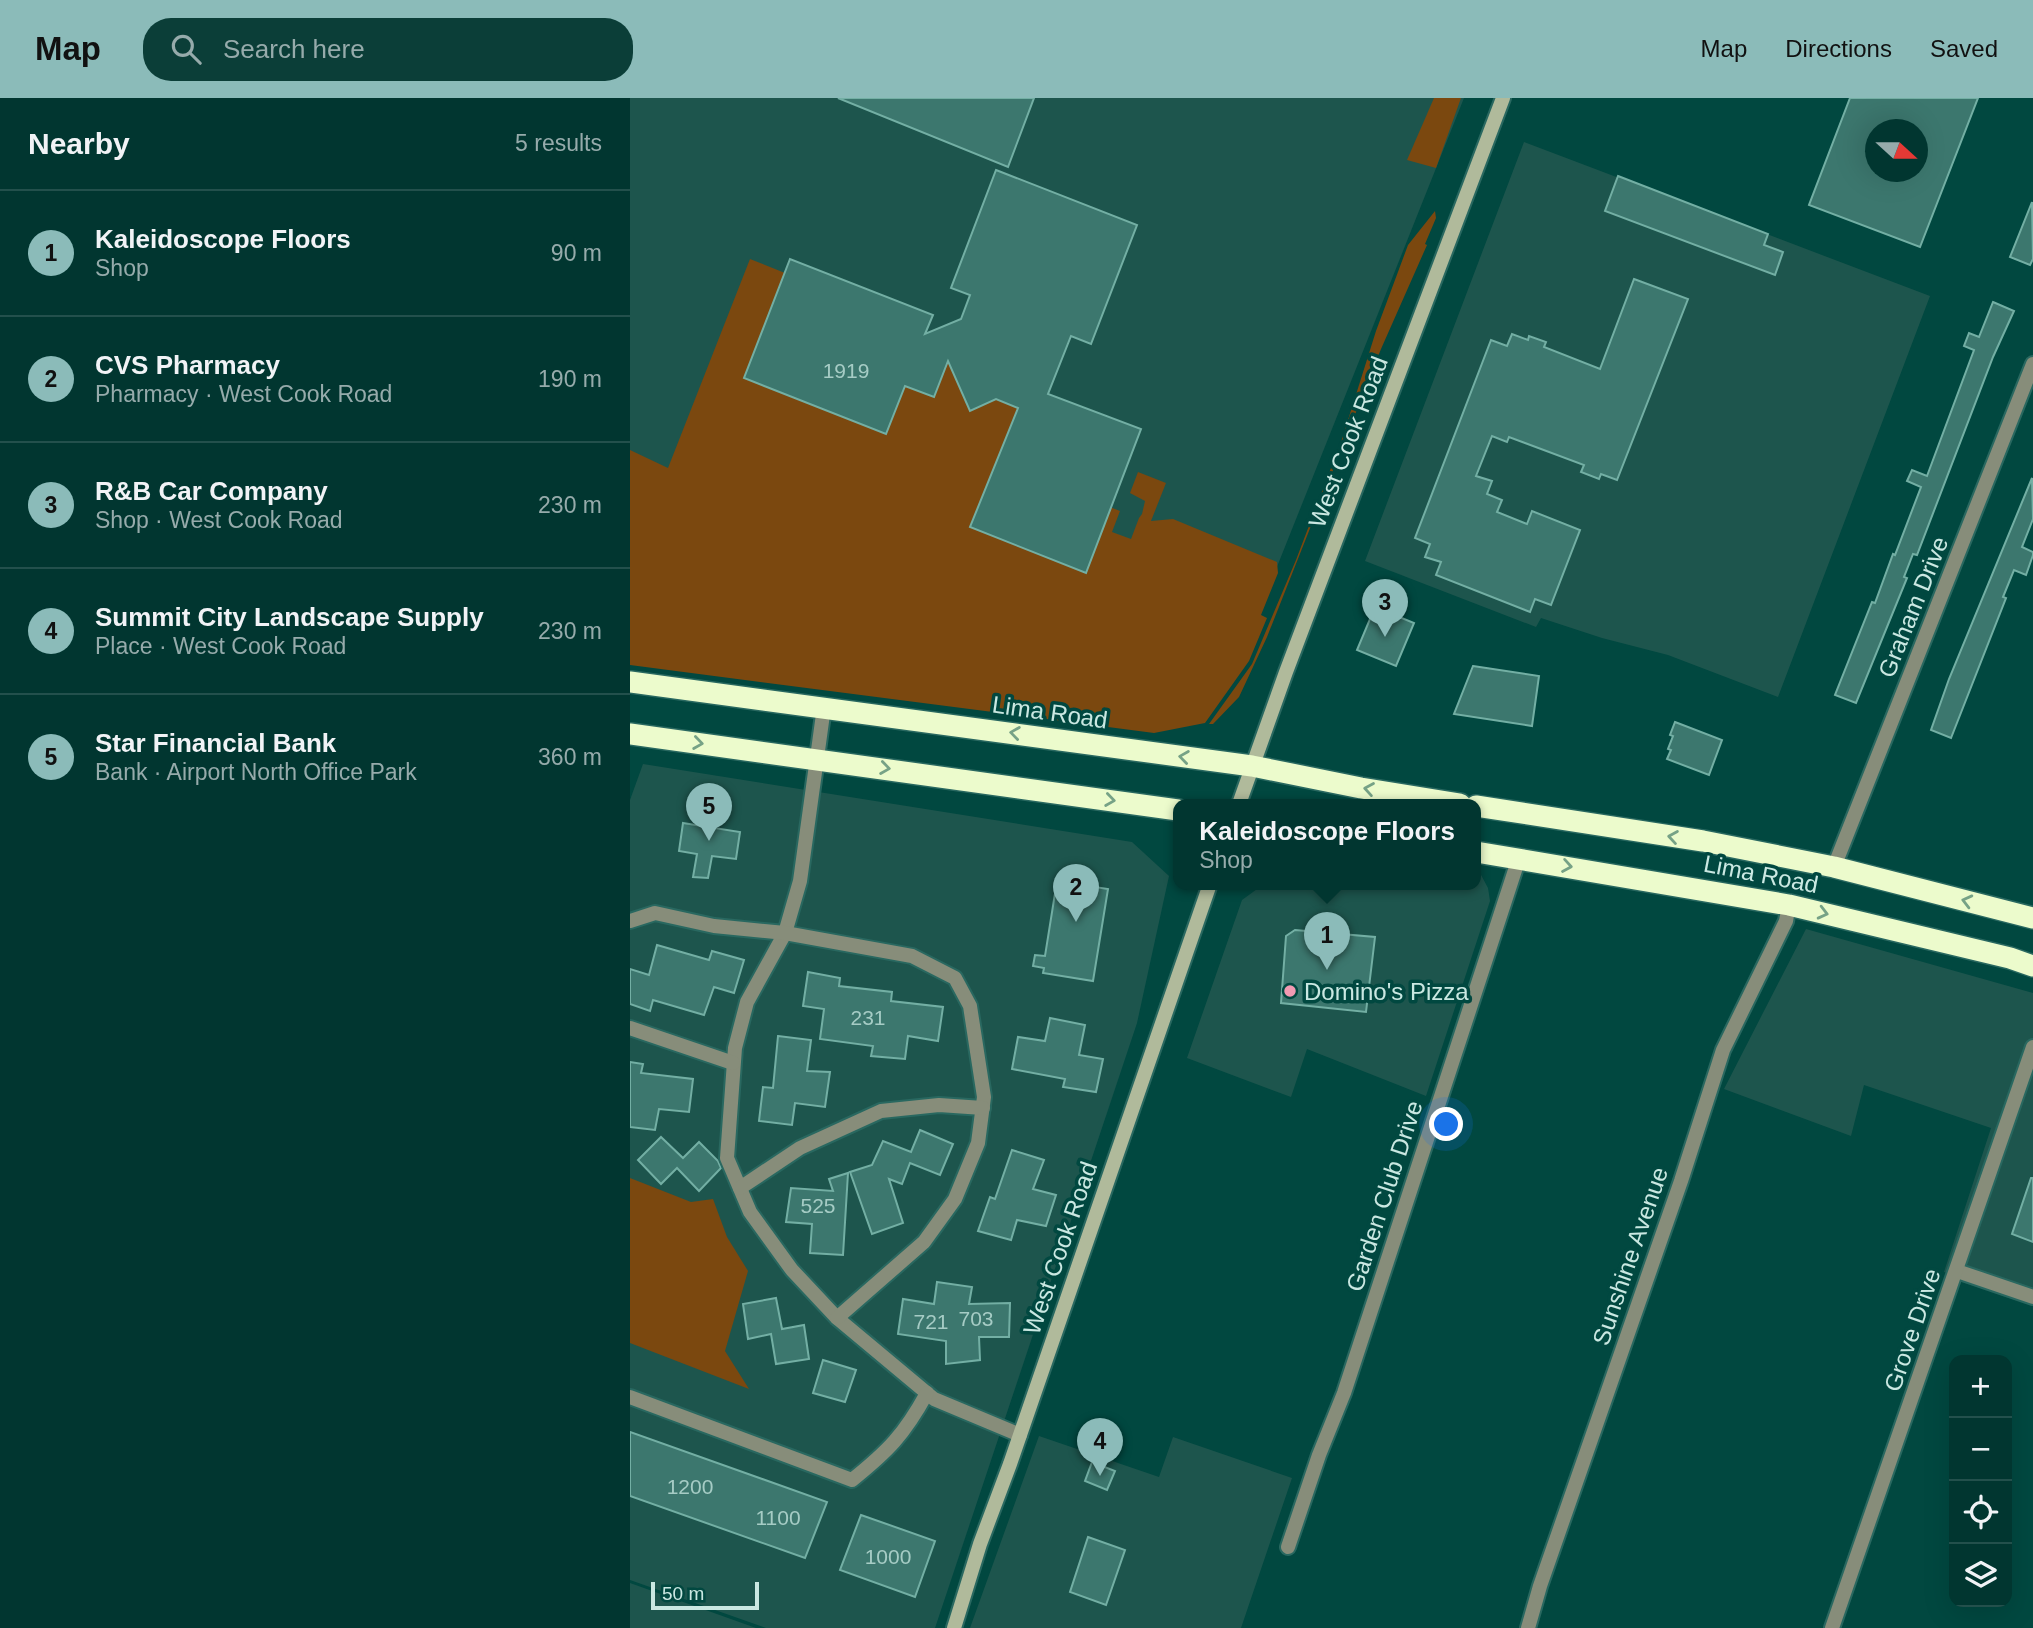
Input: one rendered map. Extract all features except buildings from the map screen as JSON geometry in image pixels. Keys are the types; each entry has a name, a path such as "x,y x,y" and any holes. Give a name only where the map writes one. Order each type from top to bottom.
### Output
{"highway":[{"name":"Lima Road","path":"630,682 1252,766 1429,799"},
{"path":"630,733 1173,809"},
{"name":"Lima Road","path":"1481,807 1703,841 1834,867 2033,918"},
{"name":"Lima Road","path":"1481,853 1789,905 2033,965"}],"main road":[{"name":"West Cook Road","path":"1241,799 1503,98"},
{"name":"West Cook Road","path":"954,1628 980,1544 1020,1436 1208,890"}],"street":[{"name":"Graham Drive","path":"1834,867 2033,364"},
{"path":"824,707 800,881 785,933 747,1002 734,1048 727,1158 750,1213 792,1270 837,1318 934,1399 1020,1436"},
{"name":"Garden Club Drive","path":"1288,1547 1319,1455 1344,1392 1519,858"},
{"name":"Sunshine Avenue","path":"1528,1628 1544,1574 1681,1181 1723,1050 1786,921 1789,905"},
{"path":"630,920 655,913 714,926 785,933 912,956 954,978 971,1006 984,1097 978,1143 955,1199 932,1233 837,1318"},
{"path":"630,1028 733,1063"},
{"name":"Grove Drive","path":"1832,1628 2033,1047"},
{"path":"740,1188 800,1147 881,1111 939,1105 983,1108"},
{"path":"1957,1270 2033,1297"},
{"path":"630,1396 852,1480 886,1453 909,1426 927,1393"}],"shaded area":[{"path":"630,98 1464,98 1241,657 630,650"},
{"path":"1434,98 1461,98 1436,168 1407,160"},
{"path":"1524,142 1930,296 1778,697 1668,655 1602,638 1541,618 1536,627 1365,561"},
{"path":"1435,211 1436,218 1425,244 1427,245 1381,349 1267,637 1239,697 1213,724 1209,724 1252,664 1296,560 1342,439 1376,331 1408,245"},
{"path":"750,259 785,273 744,378 886,434 905,386 934,397 948,361 996,399 1018,408 970,527 1086,573 1110,507 1120,511 1112,532 1131,539 1145,501 1130,493 1138,472 1166,483 1151,521 1173,519 1277,562 1278,573 1261,615 1267,618 1249,661 1205,723 1154,733 630,665 630,450 668,468"},
{"path":"643,764 1132,842 1169,876 1137,1023 935,1628 766,1628 630,1580 630,800"},
{"path":"1481,875 1488,888 1490,901 1426,1096 1307,1049 1291,1097 1187,1058 1242,900 1256,890 1481,890"},
{"path":"1806,929 2033,993 2033,1296 1944,1272 1991,1128 1864,1085 1851,1136 1724,1089"},
{"path":"630,1178 691,1202 713,1199 727,1237 748,1271 725,1351 749,1389 630,1343"},
{"path":"1039,1436 1159,1477 1173,1437 1292,1478 1241,1628 970,1628"},
{"path":"630,1583 756,1628 630,1628"}],"place":[{"name":"R&B Car Company","path":"1385,637"},
{"name":"Star Financial Bank","path":"709,841"},
{"name":"CVS Pharmacy","path":"1076,922"},
{"name":"Kaleidoscope Floors","path":"1327,970"},
{"name":"Domino's Pizza","path":"1290,991"},
{"name":"Summit City Landscape Supply","path":"1100,1476"}]}
